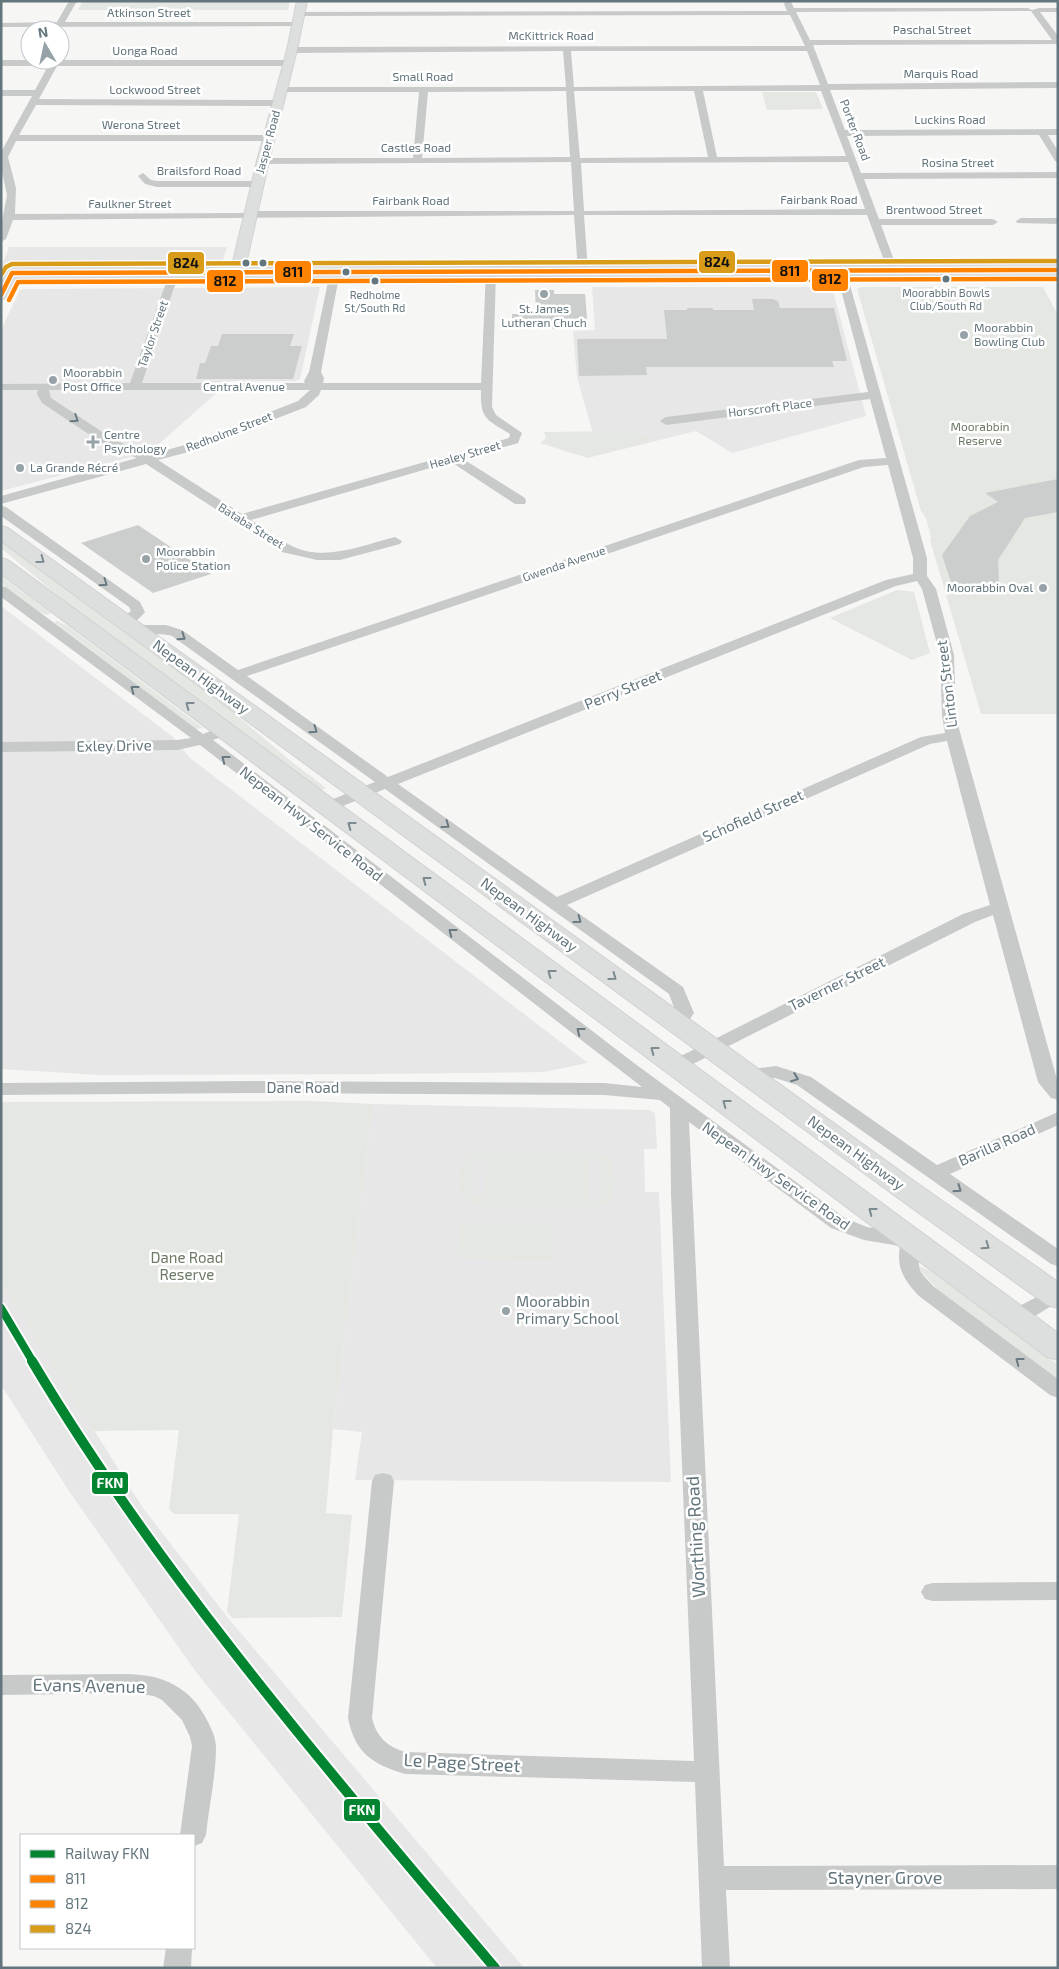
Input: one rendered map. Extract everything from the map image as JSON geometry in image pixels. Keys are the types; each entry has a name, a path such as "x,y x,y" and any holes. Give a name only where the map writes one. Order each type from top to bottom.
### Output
{"highway":[{"path":"5,281 171,282 236,277 333,282 491,277 583,271 706,271 843,276 893,271 1057,274"},
{"path":"706,271 720,281"},
{"path":"5,281 236,277 491,277 720,281 843,276 1057,274"},
{"name":"Nepean Highway","path":"1,532 678,1024 1056,1294"},
{"name":"Nepean Highway","path":"1,564 1058,1349"}],"main road":[{"name":"Jasper Road","path":"236,277 257,184 289,63 302,1"}],"street":[{"path":"63,20 73,1"},
{"name":"Atkinson Street","path":"70,25 790,8 1032,8 1058,10"},
{"name":"Porter Road","path":"790,8 808,45 843,133 893,271"},
{"path":"1032,8 1058,42"},
{"name":"Atkinson Street","path":"1,25 20,25"},
{"name":"Paschal Street","path":"808,45 1058,42"},
{"name":"McKittrick Road","path":"292,50 567,49 808,45"},
{"path":"567,49 583,271"},
{"name":"Uonga Road","path":"1,63 20,63"},
{"name":"Uonga Road","path":"70,63 289,63"},
{"path":"1,239 10,217 11,188 3,158 50,70"},
{"name":"Marquis Road","path":"825,88 1058,85"},
{"name":"Small Road","path":"282,90 825,88"},
{"path":"418,160 424,89"},
{"path":"698,89 713,160"},
{"path":"1,93 37,93"},
{"name":"Lockwood Street","path":"33,102 278,103"},
{"path":"1042,132 1058,159"},
{"name":"Luckins Road","path":"843,133 1058,132"},
{"name":"Werona Street","path":"13,138 269,138"},
{"name":"Castles Road","path":"263,161 852,159"},
{"name":"Rosina Street","path":"859,176 1058,175"},
{"name":"Brailsford Road","path":"143,176 148,182 157,184 257,184"},
{"name":"Fairbank Road","path":"250,215 579,213 874,217"},
{"name":"Faulkner Street","path":"10,217 250,215"},
{"name":"Brentwood Street","path":"874,217 993,222"},
{"path":"1021,222 1058,222"},
{"name":"Linton Street","path":"843,276 920,558 920,576 928,589 947,655 949,716 953,736 1047,1082 1058,1094"},
{"name":"Healey Street","path":"240,520 509,442 515,437 515,432 488,414 486,407 491,277"},
{"name":"Taylor Street","path":"135,387 171,282"},
{"path":"312,390 318,378 315,372 333,282"},
{"name":"Central Avenue","path":"1,386 312,390 487,386"},
{"name":"Bataba Street","path":"44,386 43,394 46,400 109,442 134,452 279,546 308,555 329,556 348,554 395,541"},
{"name":"Redholme Street","path":"1,500 202,443 302,404 312,390"},
{"name":"Horscroft Place","path":"666,422 874,395"},
{"path":"453,458 520,501"},
{"name":"Gwenda Avenue","path":"237,675 863,464 893,461"},
{"path":"1,510 135,605 138,612 130,626 172,630 677,991 685,1013 678,1024"},
{"name":"Perry Street","path":"327,807 891,583 920,576"},
{"name":"Nepean Hwy Service Road","path":"1,590 41,618 201,740 671,1101 838,1223 869,1236 911,1240"},
{"path":"41,618 73,618"},
{"name":"Exley Drive","path":"1,747 178,745 201,740 224,731"},
{"name":"Schofield Street","path":"555,904 926,740 953,736"},
{"name":"Taverner Street","path":"675,1066 969,918 1000,907"},
{"path":"619,1061 632,1034"},
{"path":"748,1074 776,1072 804,1081 1058,1259"},
{"name":"Dane Road","path":"604,1089 640,1077"},
{"name":"Dane Road","path":"1,1089 254,1087 604,1089 671,1101"},
{"name":"Worthing Road","path":"671,1101 681,1204 716,1968"},
{"name":"Barilla Road","path":"936,1173 1058,1118"},
{"path":"911,1240 907,1260 909,1268 915,1279 926,1291 1058,1390"},
{"path":"1014,1317 1056,1294"},
{"name":"Le Page Street","path":"384,1481 361,1706 362,1728 372,1747 382,1755 405,1762 706,1772"},
{"path":"933,1592 1058,1591"},
{"name":"Evans Avenue","path":"1,1685 142,1685 161,1688 172,1694 195,1720 204,1740 193,1834"},
{"name":"Stayner Grove","path":"712,1878 1058,1877"},
{"path":"176,1968 179,1949"}],"shaded area":[{"path":"9,247 227,247 219,267 1,268"},
{"path":"320,287 300,379 295,381 230,381 150,452 1,491 1,330 20,290"},
{"path":"592,287 832,287 866,416 732,453 696,431 599,455 577,377 573,331 595,330"},
{"path":"1,606 173,737 190,758 588,1063 544,1072 378,1074 100,1075 1,1069"},
{"name":"Moorabbin Primary School","path":"373,1104 649,1110 655,1113 657,1149 644,1149 645,1192 659,1192 671,1482 355,1480 362,1432 333,1429"},
{"path":"1,1282 143,1508 228,1618 524,1968 437,1968 196,1672 69,1491 1,1385"}],"green space":[{"path":"83,1 290,1 288,10 78,10"},
{"path":"762,92 816,92 823,109 767,110"},
{"path":"715,274 821,276 830,277 724,279"},
{"path":"866,274 1048,275 1049,277 867,279 863,276"},
{"path":"519,275 701,276 714,279 522,277"},
{"name":"Moorabbin Reserve","path":"862,287 1043,287 1058,315 1058,714 981,714 930,540 931,537 926,518 921,511 857,289"},
{"path":"626,431 652,439 588,458 540,443 546,438 544,432"},
{"path":"1,541 234,713 326,788 321,790 315,787 68,604 1,548"},
{"path":"1,576 51,613 47,615 40,612 1,583"},
{"path":"897,590 914,592 930,653 912,660 830,618"},
{"path":"57,621 68,626 203,728 196,729 54,622"},
{"name":"Dane Road Reserve","path":"310,1101 373,1104 333,1429 326,1513 352,1515 342,1617 232,1618 227,1612 239,1514 174,1514 169,1509 179,1430 94,1431 1,1282 1,1102"},
{"path":"483,1150 587,1151 599,1153 607,1157 611,1162 614,1178 611,1198 605,1203 594,1207 483,1206 470,1203 463,1197 460,1189 462,1166 469,1155","holes":["487,1157 485,1198 484,1199 471,1193 472,1167 474,1161","587,1159 594,1160 601,1165 601,1194 593,1200 587,1201"]},
{"path":"460,1222 554,1224 552,1260 457,1258"},
{"path":"915,1264 930,1271 1058,1365 1058,1379 939,1291"}],"building":[{"path":"535,290 554,290 554,294 585,294 588,329 512,328 512,314 536,314"},
{"path":"752,299 772,299 778,301 780,308 834,308 847,361 832,361 834,367 646,367 647,375 579,376 577,339 667,339 664,310 713,308 713,310 754,310"},
{"path":"222,334 294,334 290,346 302,346 293,379 196,379 200,363 205,363 211,346 218,346"},
{"path":"1058,479 1058,512 1025,518 998,560 999,584 952,585 942,555 970,516 998,502 985,493"},
{"name":"Moorabbin Police Station","path":"138,525 211,574 153,593 81,543"}],"rail line":[{"name":"FKN","path":"1,1308 50,1391 120,1499 180,1583 267,1695 495,1968"}],"transit line":[{"name":"824","path":"1,275 6,267 12,264 1058,261"},
{"name":"811","path":"1,295 12,273 1058,270"},
{"name":"812","path":"9,300 18,282 1058,279"}],"place":[{"name":"Moorabbin Bowls Club/South Rd","path":"946,279"},
{"name":"Redholme St/South Rd","path":"375,281"},
{"name":"St. James Lutheran Chuch","path":"544,294"},
{"name":"Moorabbin Bowling Club","path":"964,335"},
{"name":"Moorabbin Post Office","path":"53,380"},
{"name":"Centre Psychology","path":"93,442"},
{"name":"La Grande Récré","path":"20,468"},
{"name":"Moorabbin Police Station","path":"146,559"},
{"name":"Moorabbin Oval","path":"1043,588"},
{"name":"Moorabbin Primary School","path":"506,1311"}]}
